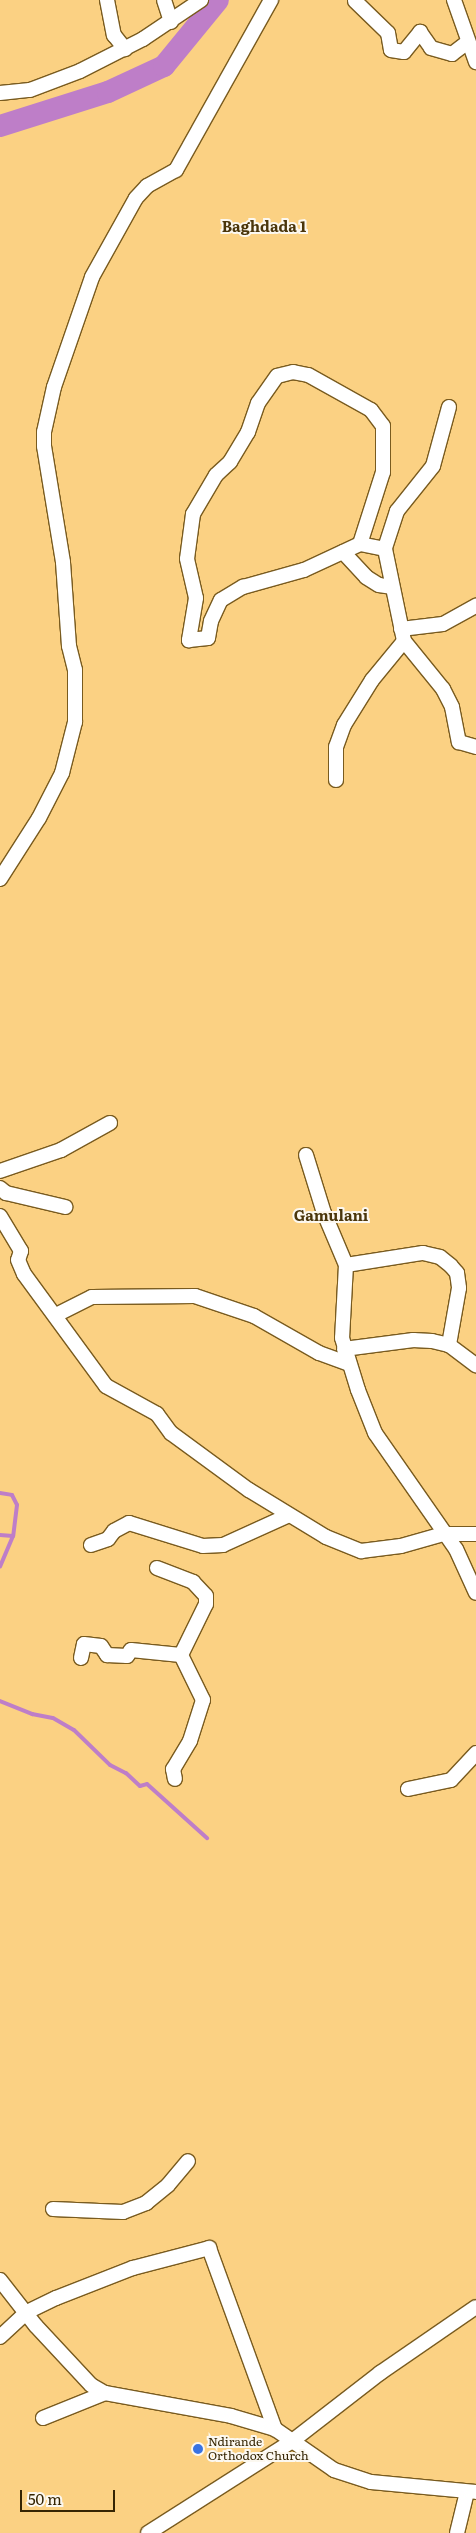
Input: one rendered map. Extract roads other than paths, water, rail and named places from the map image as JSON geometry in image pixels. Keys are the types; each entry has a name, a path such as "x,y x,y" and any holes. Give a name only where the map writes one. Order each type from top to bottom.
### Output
{"street":[{"path":"108,0 114,35 125,50"},
{"path":"164,0 171,22"},
{"path":"0,93 30,90 54,82 125,50 171,22 201,0"},
{"path":"0,879 39,818 62,773 75,722 76,670 68,638 63,562 44,432 54,387 92,277 136,198 147,186 172,176 252,38 268,0"},
{"path":"454,0 476,62"},
{"path":"355,1 388,33 391,50 404,52 420,32 431,48 452,54 468,42"},
{"path":"360,544 383,472 383,426 371,410 308,374 282,374 266,391 230,462 216,475 193,514 187,558 196,598 189,640 208,638 211,621 221,600 243,587 304,570 360,544 385,549"},
{"path":"449,407 433,466 397,511 385,549 402,635 443,689 452,707 459,742 476,746"},
{"path":"343,552 366,577 379,585 391,587"},
{"path":"336,780 336,747 344,725 402,635 443,624 476,606"},
{"path":"0,1171 61,1150 110,1123"},
{"path":"306,1155 324,1214 346,1265 341,1324 344,1349 375,1433 443,1534 456,1548 476,1592"},
{"path":"2,1192 65,1207"},
{"path":"0,1216 21,1251 18,1260 24,1274 56,1315 59,1325 92,1363 106,1386 157,1414 170,1433 287,1516 360,1551 401,1546 443,1534 476,1534"},
{"path":"346,1265 423,1253 440,1258 451,1266 457,1274 458,1288 449,1345"},
{"path":"56,1315 92,1297 195,1296 254,1316 311,1349 349,1364"},
{"path":"344,1349 413,1340 449,1345 476,1365"},
{"path":"91,1545 108,1539 114,1531 129,1524 203,1546 223,1545 287,1516"},
{"path":"157,1568 192,1582 206,1596 206,1604 181,1655"},
{"path":"81,1658 84,1644 101,1646 107,1655 127,1656 132,1650 181,1655"},
{"path":"174,1779 173,1769 190,1741 203,1700 181,1655"},
{"path":"408,1789 451,1780 476,1753"},
{"path":"53,2209 123,2212 146,2203 168,2185 188,2161"},
{"path":"0,2337 27,2312 104,2278 210,2248 275,2429"},
{"path":"0,2280 27,2312 36,2326 91,2385 105,2392 231,2416 275,2429 291,2442 334,2470 371,2482 472,2492 457,2533"},
{"path":"148,2533 291,2442 380,2373 476,2307"},
{"path":"43,2418 105,2392"}],"waterway":[{"path":"0,126 108,92 164,66 218,0"},
{"path":"0,1493 12,1495 17,1505 13,1536 0,1566"},
{"path":"0,1535 13,1536"},
{"path":"0,1701 32,1714 53,1718 74,1730 110,1765 126,1773 140,1786 147,1784 207,1838"}],"place":[{"name":"Ndirande Orthodox Church","path":"198,2449"}],"district":[{"name":"Baghdada 1","path":"264,226"},
{"name":"Gamulani","path":"331,1215"}]}
